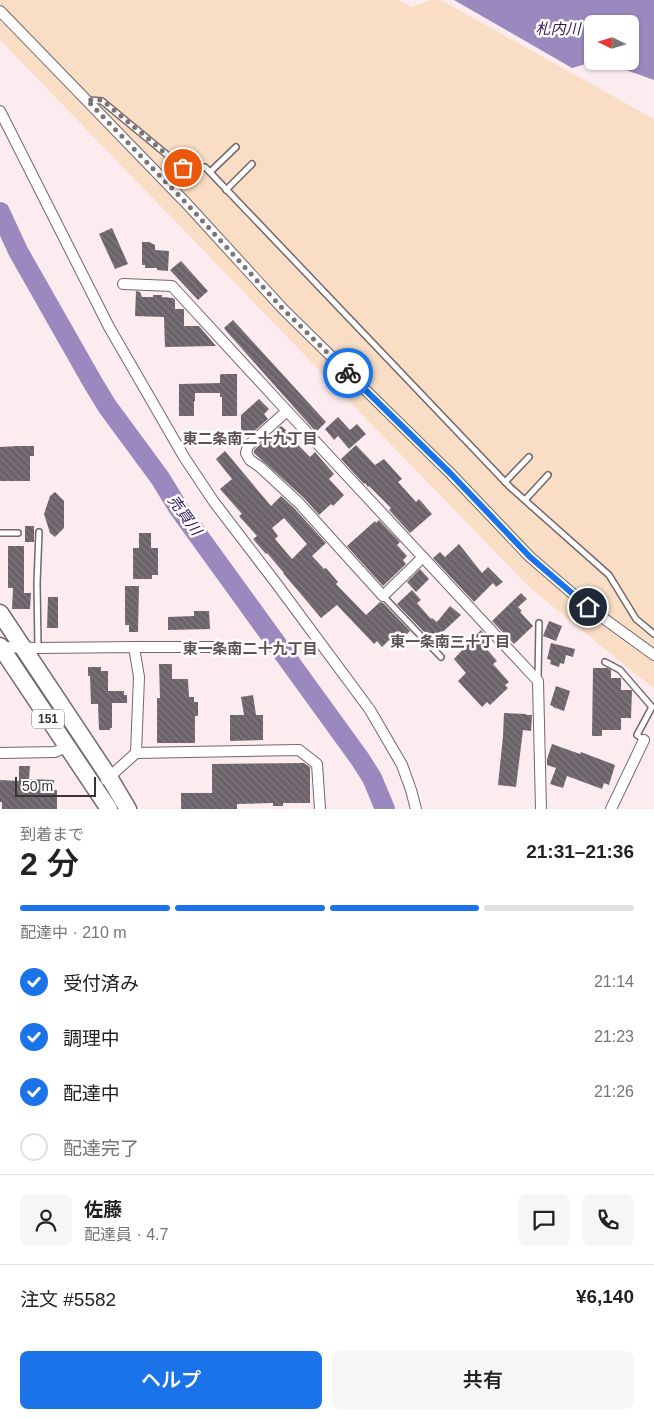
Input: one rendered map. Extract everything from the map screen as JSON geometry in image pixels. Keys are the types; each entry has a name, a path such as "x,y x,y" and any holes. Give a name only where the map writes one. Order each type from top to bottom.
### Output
{"main road":[{"name":"151","path":"0,613 31,648 128,809"},
{"name":"151","path":"0,647 109,809"}],"street":[{"path":"0,11 187,204 283,309 451,474 530,557 588,607 654,655"},
{"path":"0,111 109,327 184,457 214,502 370,710 402,765 416,809"},
{"path":"123,284 172,286 538,682 541,809"},
{"path":"286,411 248,446 246,453 250,460 299,503 383,596 422,557"},
{"path":"0,647 224,647"},
{"path":"134,647 139,677 136,753"},
{"path":"611,809 644,740"},
{"path":"0,753 55,752 66,746"},
{"path":"96,789 136,753 299,750 317,764 320,809"}],"lane":[{"path":"87,100 102,100 183,168 193,172 205,167 505,482 609,575 636,619 654,634"},
{"path":"210,172 236,147"},
{"path":"226,190 252,164"},
{"path":"505,482 529,458"},
{"path":"524,500 548,475"},
{"path":"31,648 39,532"},
{"path":"0,533 18,533"},
{"path":"383,596 441,657"},
{"path":"538,682 539,623"},
{"path":"605,662 620,670 652,706 637,735 644,740"}],"shaded area":[{"path":"0,0 399,0 411,7 431,0 441,0 654,119 654,688 529,587 0,40"}],"water":[{"name":"札内川","path":"454,0 654,0 654,80 626,70 639,70 639,15 584,15 584,65 572,68"}],"building":[{"path":"112,228 128,264 115,269 99,234"},
{"path":"142,242 149,242 155,245 155,250 169,251 168,271 157,270 157,268 145,268 145,265 142,265"},
{"path":"181,261 208,291 198,300 170,270"},
{"path":"136,291 140,292 142,297 162,295 162,297 173,298 175,300 175,309 184,309 184,326 199,326 216,346 165,347 164,317 135,316"},
{"path":"233,320 326,422 316,432 224,328"},
{"path":"237,374 237,416 222,416 222,397 220,397 220,393 195,393 194,416 179,416 179,384 220,383 220,375"},
{"path":"259,399 269,409 264,414 268,419 251,434 244,435 244,432 241,432 241,415"},
{"path":"338,417 350,430 357,424 366,434 349,449 338,436 334,440 325,429"},
{"path":"281,426 310,457 315,452 334,474 329,479 344,495 333,506 331,504 319,515 304,498 254,453 254,450"},
{"path":"356,445 375,465 384,459 402,479 398,482 416,502 419,499 432,514 410,533 389,510 391,508 369,486 364,484 341,459"},
{"path":"34,446 34,456 30,456 30,481 0,481 0,447"},
{"path":"225,451 271,506 281,496 294,508 326,543 312,556 324,569 326,568 338,582 336,584 366,615 380,602 383,603 410,631 395,646 389,640 382,647 377,641 374,644 337,605 321,618 253,539 257,536 239,516 242,514 220,489 232,479 216,459","holes":["284,518 307,544 292,559 275,539 278,536 272,528"]},
{"path":"55,492 64,501 64,528 55,537 50,533 44,514 50,496"},
{"path":"379,520 400,542 397,545 407,556 403,560 406,564 383,586 347,546 375,521 376,523"},
{"path":"25,526 34,526 34,542 25,542"},
{"path":"139,533 151,533 151,548 158,548 158,575 152,575 152,579 133,579 133,548 139,548"},
{"path":"459,544 482,573 488,567 503,582 496,587 493,583 474,602 433,558 440,552 445,557"},
{"path":"8,546 24,546 24,593 31,593 30,609 12,609 13,588 8,588"},
{"path":"420,569 429,579 416,592 407,582"},
{"path":"125,586 139,586 138,632 129,632 129,625 125,625"},
{"path":"412,590 421,600 417,603 431,619 437,622 450,606 461,615 433,641 397,604"},
{"path":"521,593 527,599 518,607 522,611 520,612 533,626 514,644 492,621"},
{"path":"48,597 58,597 58,628 47,628"},
{"path":"194,611 209,611 210,629 168,630 168,617 194,616"},
{"path":"549,621 562,626 556,641 543,636"},
{"path":"481,630 487,637 485,639 488,642 484,646 497,661 493,664 509,682 505,685 508,688 490,705 487,702 482,707 458,681 466,673 454,659"},
{"path":"551,643 575,649 573,657 566,655 564,664 560,663 559,667 550,664 551,660 547,659"},
{"path":"159,664 172,664 172,679 188,679 189,697 194,697 194,702 198,702 198,716 195,716 195,743 157,743 157,698 160,698"},
{"path":"88,667 101,667 101,671 108,671 108,691 124,691 124,695 127,695 127,703 112,703 112,728 110,730 99,730 98,704 91,704"},
{"path":"593,668 608,668 611,670 611,678 621,678 621,690 632,690 631,718 621,718 621,730 602,730 602,736 592,736"},
{"path":"556,686 570,691 564,711 550,705"},
{"path":"253,695 256,715 263,715 263,740 230,741 230,715 244,715 241,697"},
{"path":"504,713 532,715 531,731 523,730 516,787 498,785"},
{"path":"552,744 580,754 581,752 615,765 609,785 604,783 602,789 567,776 563,788 550,784 556,768 547,765"},
{"path":"304,763 310,767 310,803 283,803 283,806 273,806 273,803 237,804 237,809 181,809 181,793 212,793 212,764"},
{"path":"19,766 30,766 29,779 54,780 54,790 57,790 57,809 2,809 2,802 0,802 0,780 19,781"}],"waterway":[{"name":"売買川","path":"0,212 18,251 107,406 360,759 372,778 385,809"}],"way so far":[{"path":"183,168 102,100 87,100 187,204 283,309 348,373"}],"district":[{"name":"東二条南二十九丁目","path":"250,438"},
{"name":"東一条南三十丁目","path":"450,641"},
{"name":"東一条南二十九丁目","path":"250,648"}],"route":[{"path":"348,373 451,474 530,557 588,607"}]}
